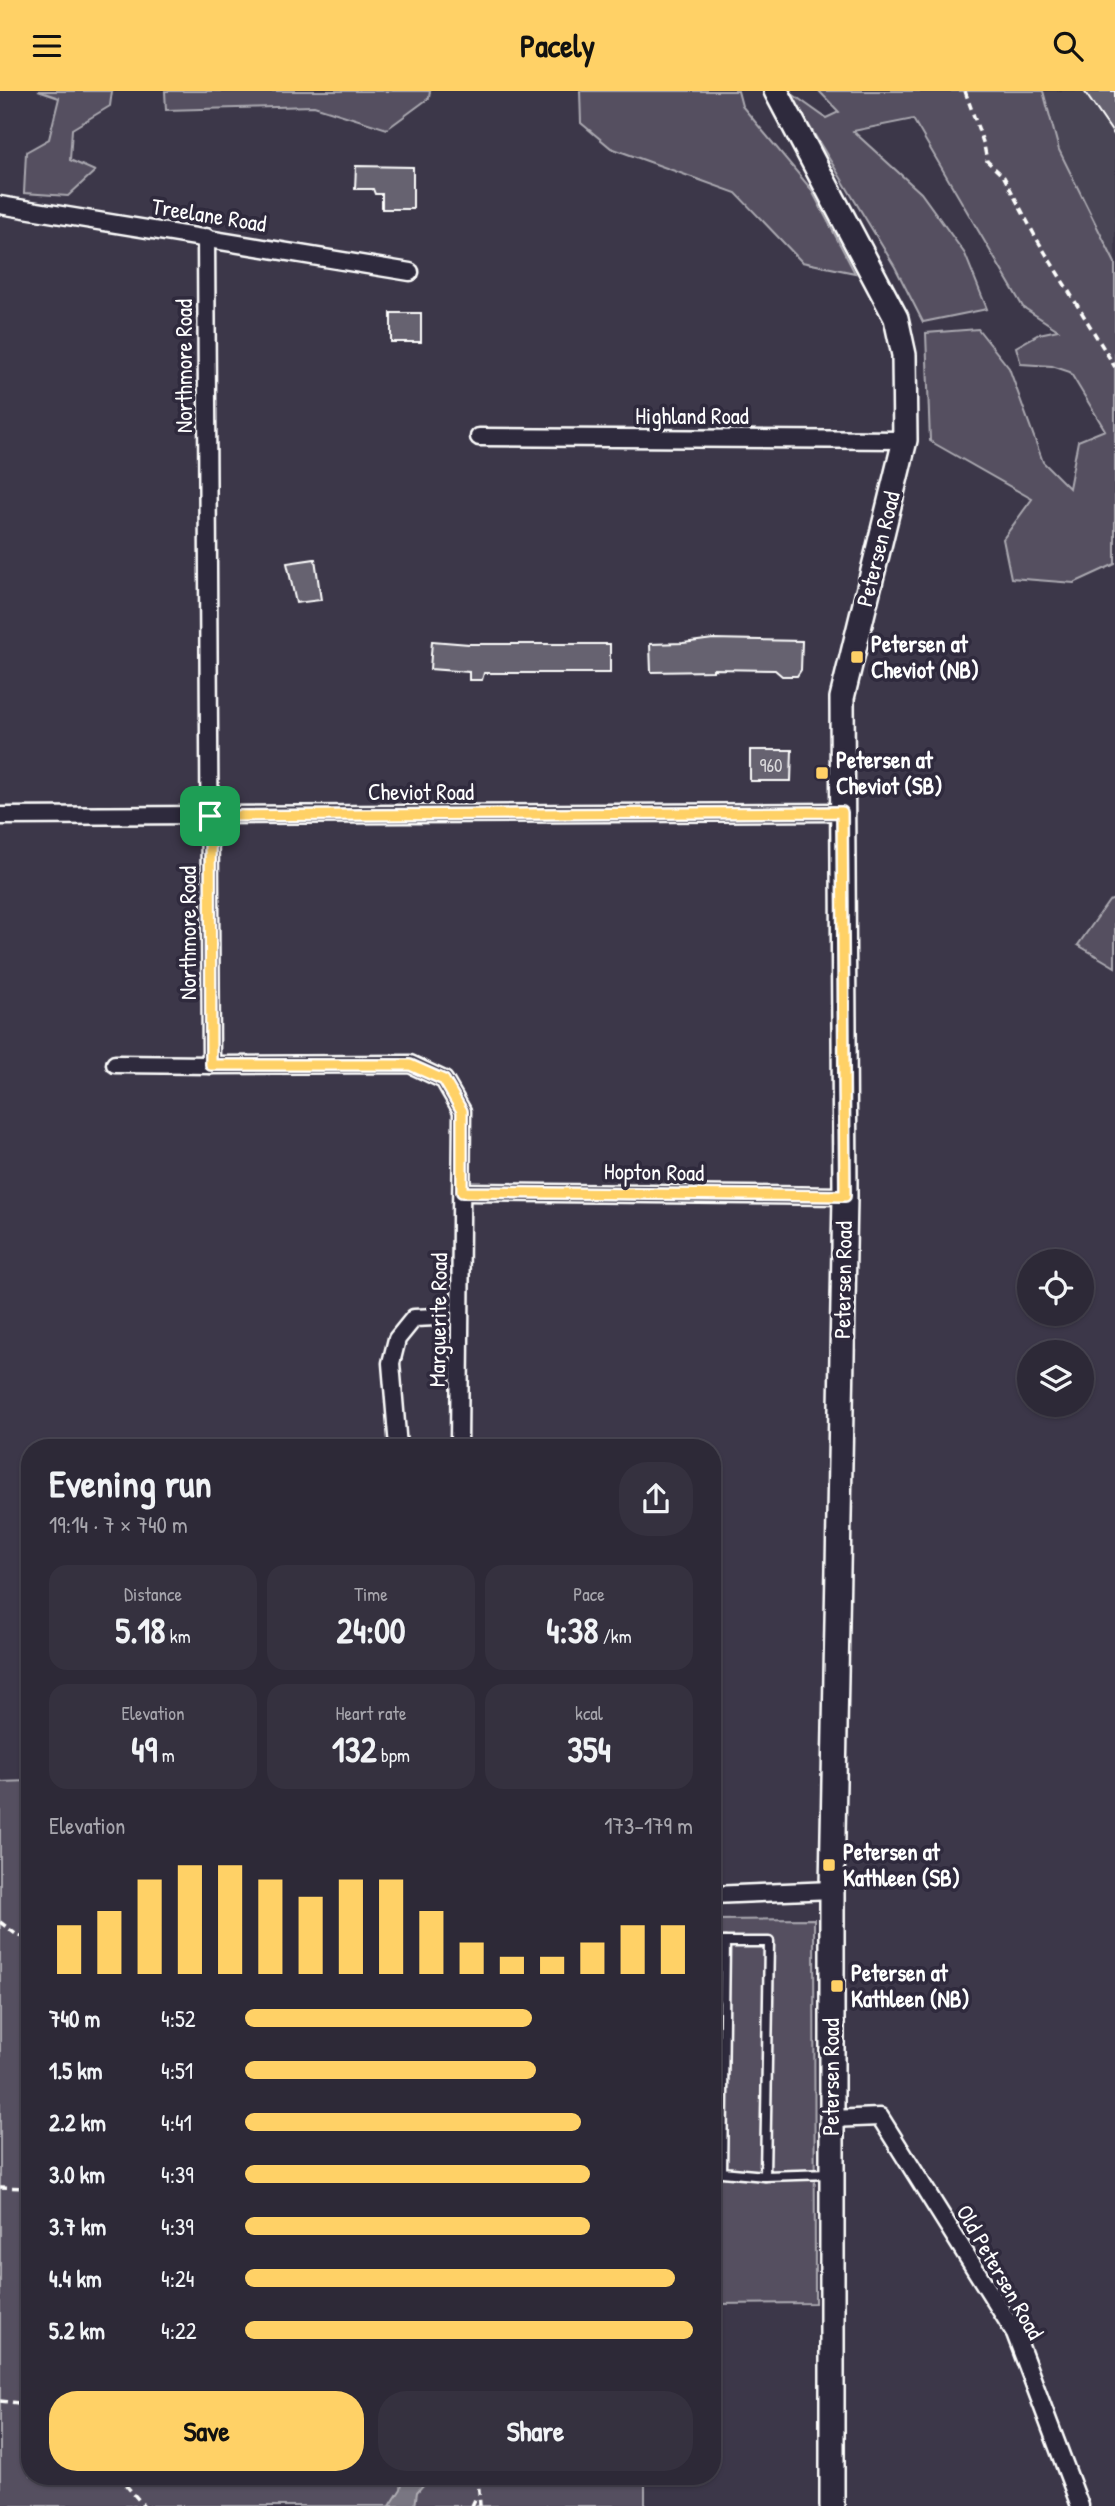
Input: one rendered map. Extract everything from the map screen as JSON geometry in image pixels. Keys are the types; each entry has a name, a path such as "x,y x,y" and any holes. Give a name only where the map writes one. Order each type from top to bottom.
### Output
{"street":[{"name":"Petersen Road","path":"776,91 896,318 904,355 905,439 842,698 845,1196 832,1891 832,2506"},
{"name":"Treelane Road","path":"0,205 410,272"},
{"name":"Northmore Road","path":"206,237 211,1065"},
{"name":"Highland Road","path":"480,437 905,439"},
{"name":"Cheviot Road","path":"0,816 842,812"},
{"path":"115,1064 410,1065 444,1080 462,1111 462,1192"},
{"name":"Hopton Road","path":"462,1192 845,1196"},
{"name":"Marguerite Road","path":"459,1439 462,1192"},
{"name":"Marguerite Road","path":"397,1439 391,1363 397,1339 414,1318 436,1317"},
{"path":"721,1895 832,1891"},
{"name":"Old Petersen Road","path":"830,2119 880,2117 1015,2333 1080,2506"}],"lane":[{"path":"721,1942 769,1942 765,2176"},
{"path":"726,1942 722,2172 765,2176 830,2174"}],"path":[{"path":"965,91 988,161 1004,177 1035,236 1115,367"},
{"path":"0,1922 21,1936"},
{"path":"0,2187 21,2188"},
{"path":"0,2401 21,2403"},
{"path":"126,2485 144,2506"},
{"path":"478,2485 480,2506"},
{"path":"472,2506 477,2494"}],"shaded area":[{"path":"38,91 112,91 110,106 72,129 70,160 95,171 68,196 24,193 26,152 49,139 59,98"},
{"path":"165,91 430,91 429,98 387,129 314,106 166,110"},
{"path":"580,91 738,91 742,106 811,189 855,273 802,262 736,193 611,148 581,123"},
{"path":"788,91 826,118 839,112 819,91 1043,91 1059,150 1115,263 1115,564 1074,583 1011,578 1003,539 1032,499 930,441 926,333 978,329 1009,368 1043,462 1069,488 1078,441 1105,430 1070,372 1052,366 1021,364 1016,347 1039,334 1058,330 1023,307 913,119 853,131 921,193 965,254 987,309 923,322 895,267"},
{"path":"991,91 1115,91 1115,336"},
{"path":"1115,899 1115,967 1078,945 1109,901"},
{"path":"21,1781 21,2485 645,2485 645,2506 0,2506 0,1782"},
{"path":"814,1919 815,2303 721,2304 721,1920"},
{"path":"402,2485 423,2485 417,2492 415,2506 390,2506"}],"building":[{"path":"1084,91 1115,91 1115,136"},
{"path":"356,166 413,167 413,209 382,209 382,194 375,194 373,189 355,189"},
{"path":"391,313 421,313 421,342 391,342"},
{"path":"315,559 321,600 296,603 287,563"},
{"path":"713,639 802,641 801,670 797,676 782,676 775,670 651,672 650,644"},
{"path":"432,641 469,644 610,644 610,673 484,673 482,680 469,680 469,672 430,669"},
{"path":"750,750 792,750 791,781 750,781"}],"place":[{"name":"Petersen at Cheviot (NB)","path":"857,657"},
{"name":"Petersen at Cheviot (SB)","path":"822,773"},
{"name":"Petersen at Kathleen (SB)","path":"829,1865"},
{"name":"Petersen at Kathleen (NB)","path":"837,1986"}],"route":[{"path":"842,812 845,1196 462,1192 462,1111 444,1080 410,1065 211,1065 210,816 842,812"}]}
